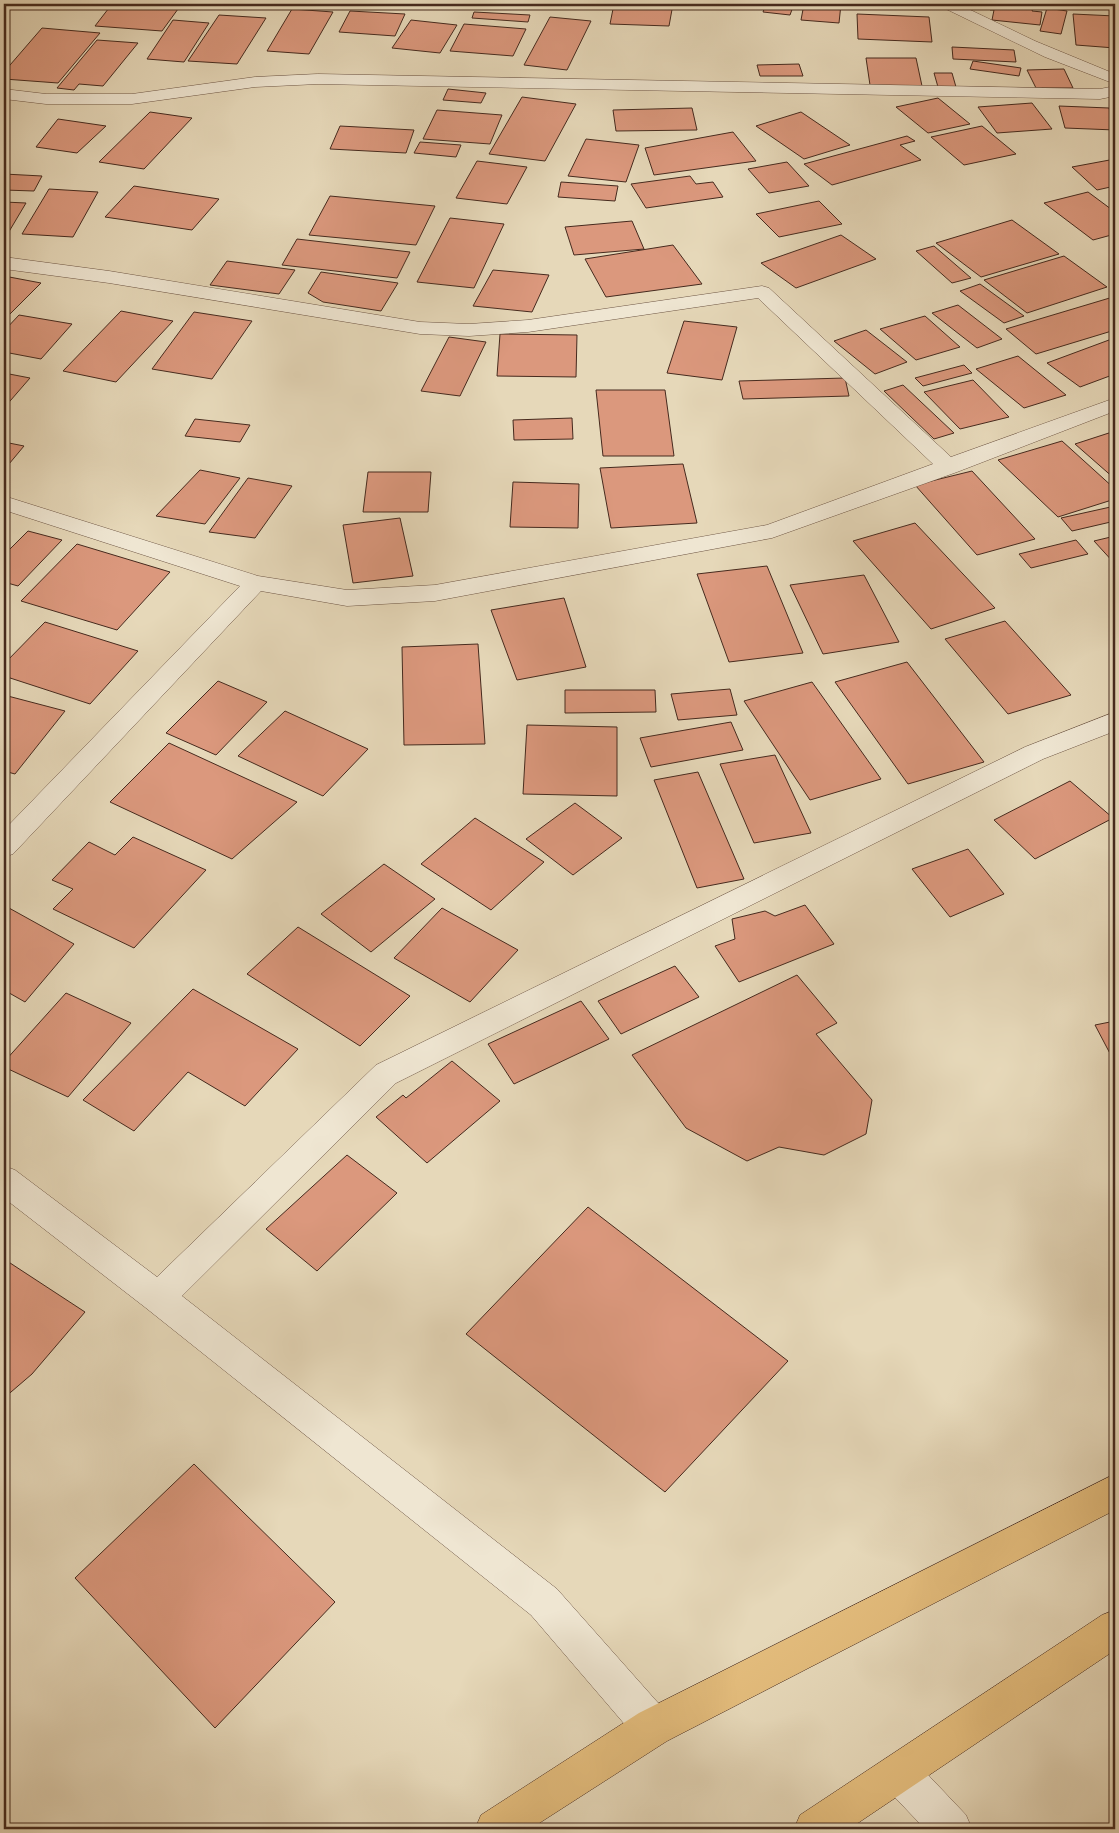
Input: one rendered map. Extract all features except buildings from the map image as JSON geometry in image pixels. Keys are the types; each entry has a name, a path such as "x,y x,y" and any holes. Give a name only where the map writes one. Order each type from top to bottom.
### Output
{"main road":[{"path":"496,1829 654,1727 1115,1491"},
{"path":"814,1829 1115,1628"}],"street":[{"path":"947,4 1001,32 1068,63 1115,79"},
{"path":"4,94 46,99 132,99 255,82 318,79 1100,94 1115,90"},
{"path":"4,263 109,277 420,328 469,330 528,326 762,292 949,467"},
{"path":"4,503 256,583 347,598 435,593 772,531 1115,404"},
{"path":"4,847 256,583"},
{"path":"158,1297 386,1074 1034,754 1115,721"},
{"path":"4,1180 158,1297 544,1602 654,1727"},
{"path":"899,1773 952,1829"}]}
